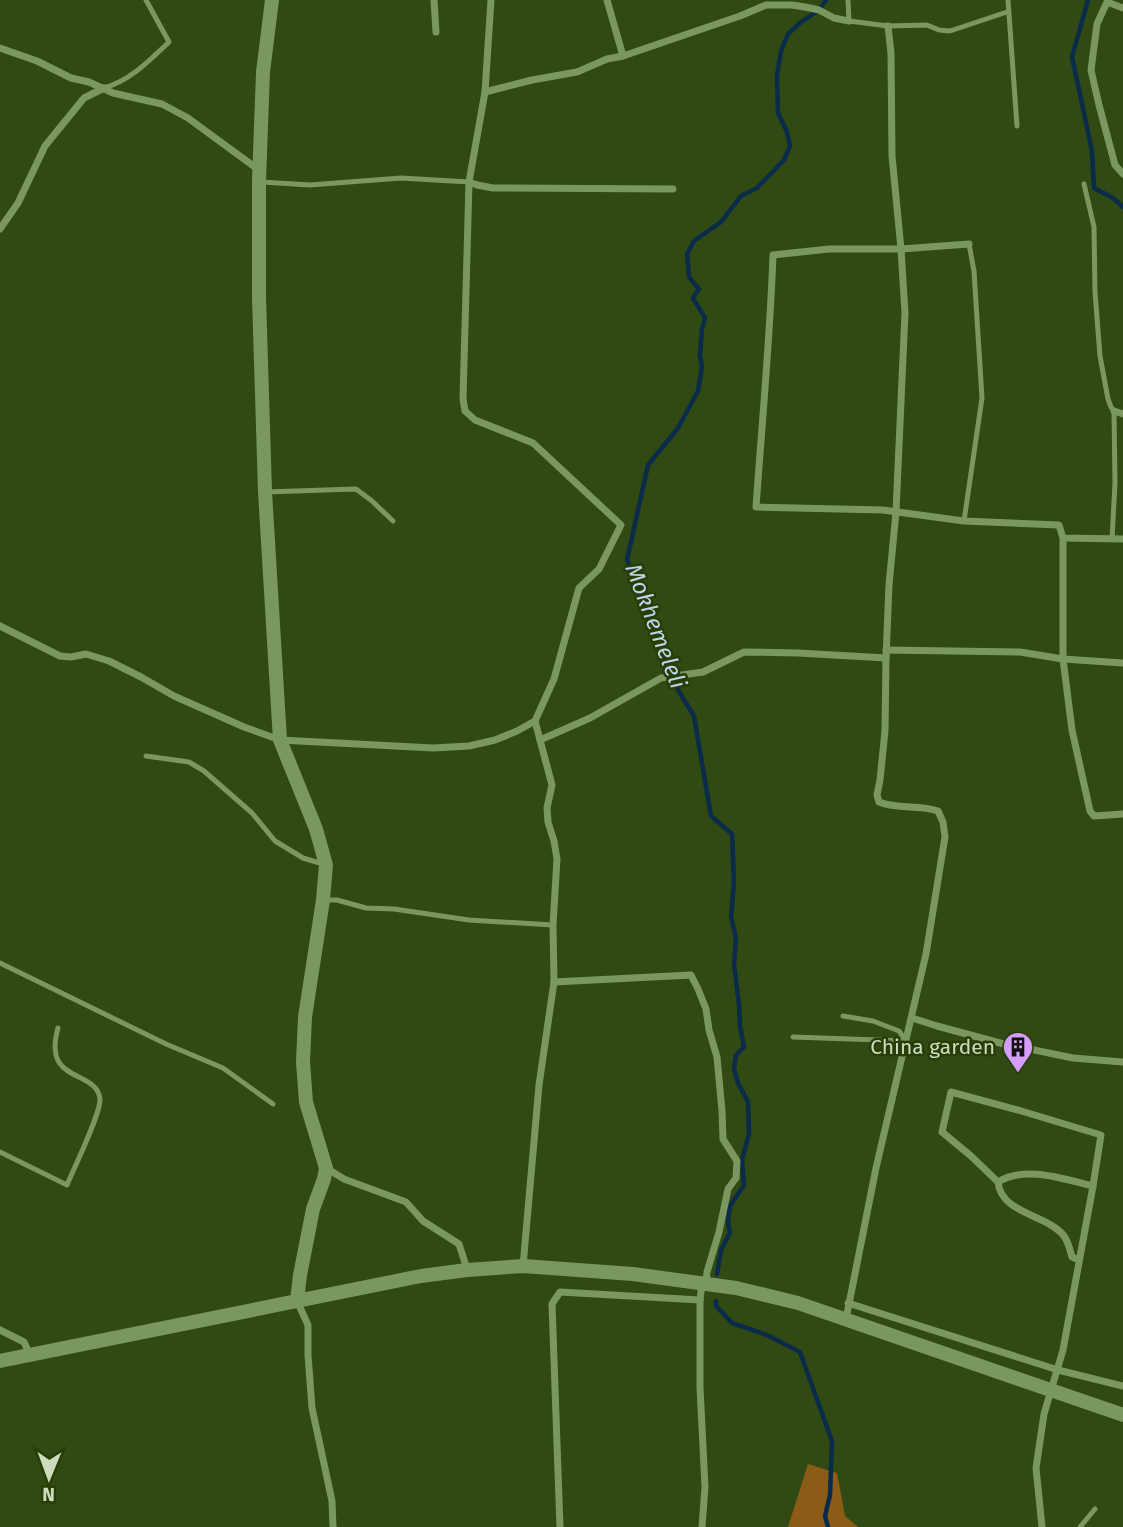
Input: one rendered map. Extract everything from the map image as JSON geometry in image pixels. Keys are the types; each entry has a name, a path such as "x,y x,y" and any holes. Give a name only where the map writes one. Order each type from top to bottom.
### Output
{"street":[{"path":"272,0 262,72 259,297 265,492 280,740 316,829 326,865 305,1017 303,1062 306,1102 326,1168 313,1209 299,1275 297,1301 308,1325 312,1408 332,1501 333,1527"},
{"path":"434,0 436,32"},
{"path":"0,626 61,656 86,654 109,662 174,696 280,740 433,748 469,746 506,736 535,721 554,680 579,589 599,569 621,525 533,443 475,420 465,411 463,399 469,182 485,92 491,0"},
{"path":"607,0 624,56"},
{"path":"1123,8 1107,2 1097,24 1091,70 1115,165 1123,174"},
{"path":"485,92 532,79 577,72 607,59 693,33 766,5 805,7 849,21"},
{"path":"846,1319 876,1168 926,954 945,837 938,811 929,807 887,805 879,802 877,795 885,731 889,585 896,512 905,313 892,156 891,53 888,26"},
{"path":"0,48 113,93 162,104 188,118 259,176"},
{"path":"0,229 18,203 45,146 84,99 104,88"},
{"path":"469,182 493,188 673,189"},
{"path":"969,244 901,249 829,249 773,255 771,317 756,507 883,510 964,521 1059,525 1063,538 1063,659 1072,730 1090,811 1094,816 1123,814"},
{"path":"1063,538 1123,539"},
{"path":"540,740 590,718 661,678 703,672 744,652 1020,652 1063,659 1123,663"},
{"path":"523,1266 539,1085 554,982 556,859 547,808 552,785 535,721"},
{"path":"554,982 691,975 706,1009 717,1057 723,1139 737,1161 736,1178 728,1189 700,1300 700,1387 705,1487 702,1527"},
{"path":"912,1018 1000,1043 1073,1058 1123,1062"},
{"path":"1042,1527 1036,1468 1044,1414 1058,1370 1079,1260 1093,1186 1101,1135 951,1092 942,1132 998,1182 999,1192 1007,1202 1065,1236 1072,1257 1079,1260"},
{"path":"326,1168 344,1179 406,1202 423,1221 459,1244 467,1270"},
{"path":"998,1182 1018,1175 1047,1174 1093,1186"},
{"path":"0,1361 421,1276 523,1266 704,1282 798,1303 1123,1415"},
{"path":"560,1527 552,1304 561,1292 700,1300"},
{"path":"848,1303 1058,1370 1123,1386"},
{"path":"0,1330 24,1342 31,1356"}],"lane":[{"path":"104,88 117,84 138,71 169,42 146,0"},
{"path":"848,0 849,21 888,26 927,25 950,31 1007,12"},
{"path":"1008,0 1017,126"},
{"path":"259,176 310,185 401,178 469,182"},
{"path":"1084,184 1094,227 1100,356 1108,399 1111,407 1119,413 1112,539"},
{"path":"964,521 982,398 974,271 969,244"},
{"path":"265,492 356,489 393,522"},
{"path":"146,755 189,762 204,771 252,813 275,841 303,858 326,865"},
{"path":"323,900 469,920 553,925"},
{"path":"0,963 166,1044 223,1068 273,1104"},
{"path":"843,1016 873,1021 899,1031 906,1041"},
{"path":"0,1152 67,1185 98,1111 100,1098 95,1087 62,1068 54,1051 58,1028"},
{"path":"793,1037 906,1041"},
{"path":"1080,1527 1095,1509"}],"shaded area":[{"path":"808,1464 837,1473 845,1516 858,1527 788,1527"}],"waterway":[{"name":"Mokhemeleli","path":"717,1274 721,1250 730,1233 730,1206 744,1185 742,1160 749,1134 748,1102 734,1069 736,1055 744,1047 734,964 736,938 731,917 734,882 732,834 711,816 694,716 670,677 661,644 627,560 648,465 678,428 698,391 705,318 693,298 699,289 689,277 687,254 694,241 721,222 741,196 757,188 784,160 790,146 778,113 777,76 781,51 788,34 819,10 826,0"},
{"path":"1088,0 1072,57 1092,151 1094,188 1123,207"},
{"name":"Mokhemeleli","path":"716,1301 716,1306 732,1323 767,1335 800,1352 832,1441 830,1495 825,1516 828,1527"}],"place":[{"name":"China garden","path":"1018,1074"}]}
